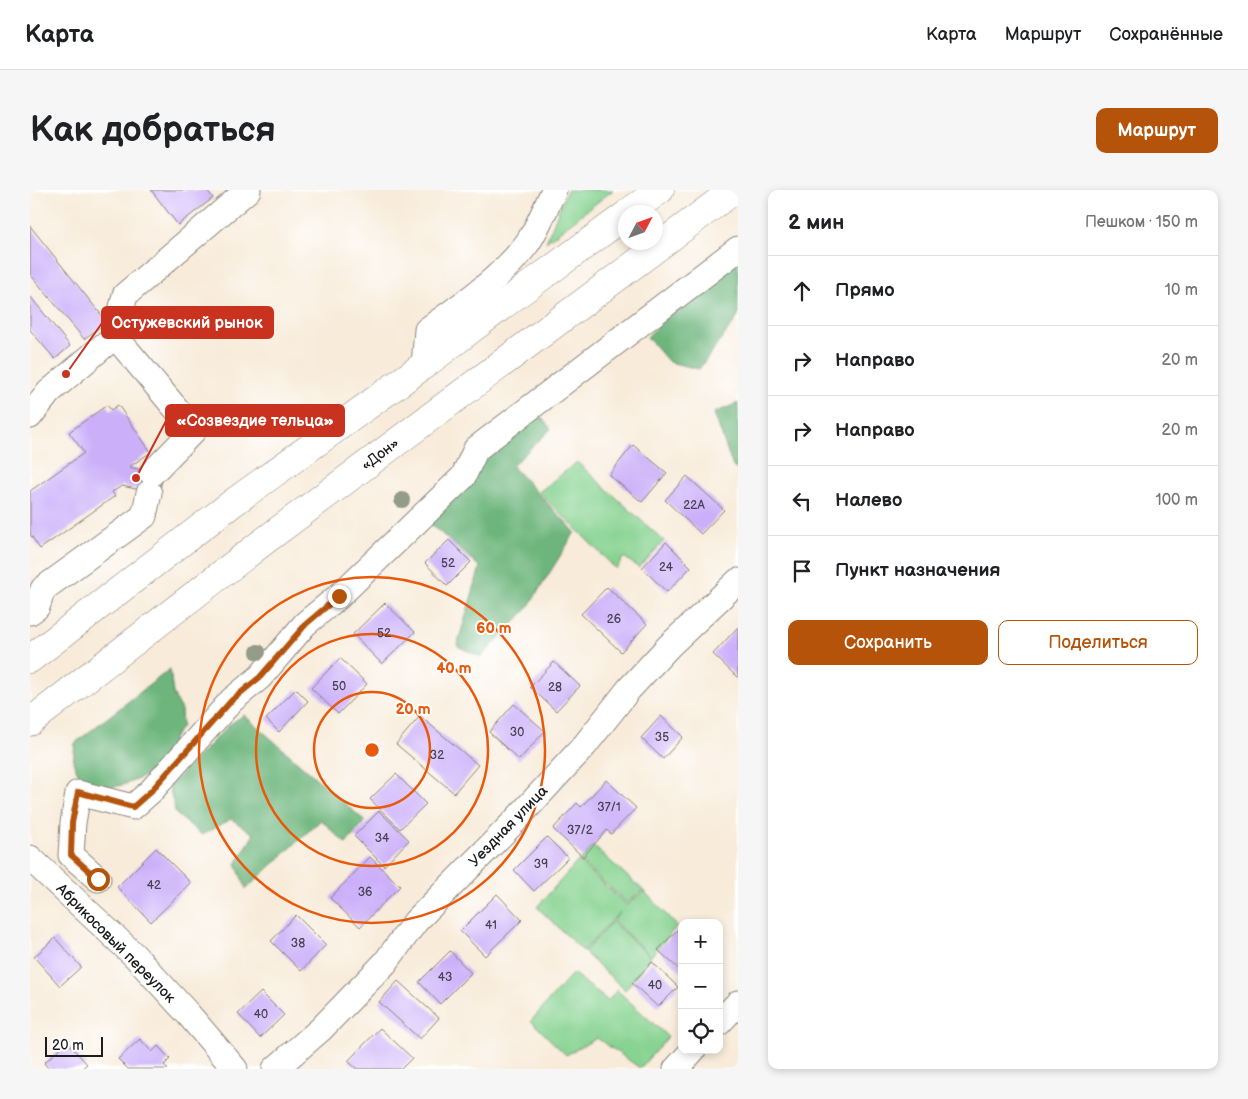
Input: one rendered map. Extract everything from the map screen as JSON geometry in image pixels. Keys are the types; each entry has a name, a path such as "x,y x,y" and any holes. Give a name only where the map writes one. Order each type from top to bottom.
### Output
{"highway":[{"path":"639,205 660,190"},
{"name":"«Дон»","path":"30,722 263,542 734,190"},
{"path":"30,659 242,496 424,365 519,292 618,221"}],"street":[{"path":"424,365 427,330 480,292 507,268 528,243 554,190"},
{"path":"30,416 49,392 115,336 125,295 240,193"},
{"path":"98,879 71,855 72,823 78,792 133,807 151,791 232,700 260,677 306,624 339,596 463,477 476,450 738,249"},
{"path":"30,612 37,607 36,580 144,516 151,483 194,430 115,336"},
{"name":"Уездная улица","path":"275,1069 321,1029 385,963 416,921 513,823 578,752 629,689 669,646 738,581"},
{"name":"Абрикосовый переулок","path":"33,861 98,924 134,955 235,1069"},
{"path":"723,1019 738,1002"},
{"path":"676,1069 689,1054"}],"green space":[{"path":"567,190 613,190 546,242"},
{"path":"738,259 738,317 699,369 669,362 647,337 686,297"},
{"path":"738,403 738,470 733,467 714,413"},
{"path":"540,415 551,429 512,466 575,532 527,609 481,657 457,646 480,567 427,521 481,454"},
{"path":"577,462 664,541 639,568 624,557 616,569 539,492"},
{"path":"170,669 173,693 181,710 182,726 173,739 169,761 145,776 124,785 113,787 82,782 73,762 75,743"},
{"path":"244,715 365,821 346,844 321,820 246,889 236,864 254,834 231,819 202,835 176,814 169,786 230,724"},
{"path":"593,846 643,890 627,903 580,861"},
{"path":"578,861 627,905 644,891 677,926 651,956 613,921 620,912 583,951 537,907"},
{"path":"612,922 651,957 625,990 584,952"},
{"path":"573,973 608,1001 617,990 668,1037 640,1068 597,1038 566,1055 531,1021"}],"building":[{"path":"151,190 207,190 213,198 178,225"},
{"path":"30,226 107,322 84,339 30,274"},
{"path":"30,296 70,346 55,359 30,330"},
{"path":"107,405 111,410 118,405 151,452 129,467 163,475 159,494 122,486 112,492 115,496 40,549 30,534 30,491 84,453 69,432"},
{"path":"633,445 667,473 642,502 609,475"},
{"path":"687,476 724,510 701,534 665,500"},
{"path":"449,540 471,562 447,586 425,563"},
{"path":"666,542 691,567 667,592 642,568"},
{"path":"607,587 647,624 621,652 581,614"},
{"path":"385,603 415,632 382,664 353,634"},
{"path":"738,627 738,678 713,654"},
{"path":"340,658 367,684 338,714 311,688"},
{"path":"554,662 580,686 556,711 530,687"},
{"path":"296,689 308,701 279,732 266,719"},
{"path":"514,704 545,731 519,760 489,732"},
{"path":"420,716 478,765 454,793 396,744"},
{"path":"661,716 683,737 663,759 641,738"},
{"path":"396,774 426,804 400,829 370,799"},
{"path":"606,780 636,808 611,834 607,830 583,857 553,829 577,803 581,807"},
{"path":"379,811 409,840 384,866 354,836"},
{"path":"547,837 568,858 534,891 514,870"},
{"path":"156,848 191,883 151,922 117,887"},
{"path":"370,857 400,886 360,927 330,898"},
{"path":"497,894 522,920 485,956 460,931"},
{"path":"296,915 326,945 301,971 271,941"},
{"path":"677,930 678,931 678,968 658,950"},
{"path":"55,938 81,967 60,986 34,957"},
{"path":"450,951 471,973 440,1004 419,982"},
{"path":"652,962 678,987 658,1007 632,983"},
{"path":"398,981 439,1018 420,1039 379,1002"},
{"path":"261,992 284,1015 260,1038 238,1014"},
{"path":"380,1028 412,1058 401,1069 357,1069 348,1061"},
{"path":"140,1039 152,1052 158,1046 170,1059 164,1065 168,1069 128,1069 118,1059"},
{"path":"67,1042 87,1064 81,1069 49,1069 44,1063"}],"place":[{"name":"Остужевский рынок","path":"66,374"},
{"name":"«Созвездие тельца»","path":"136,478"}],"route":[{"path":"98,879 71,855 72,823 78,792 133,807 151,791 232,700 260,677 306,624 339,596"}]}
